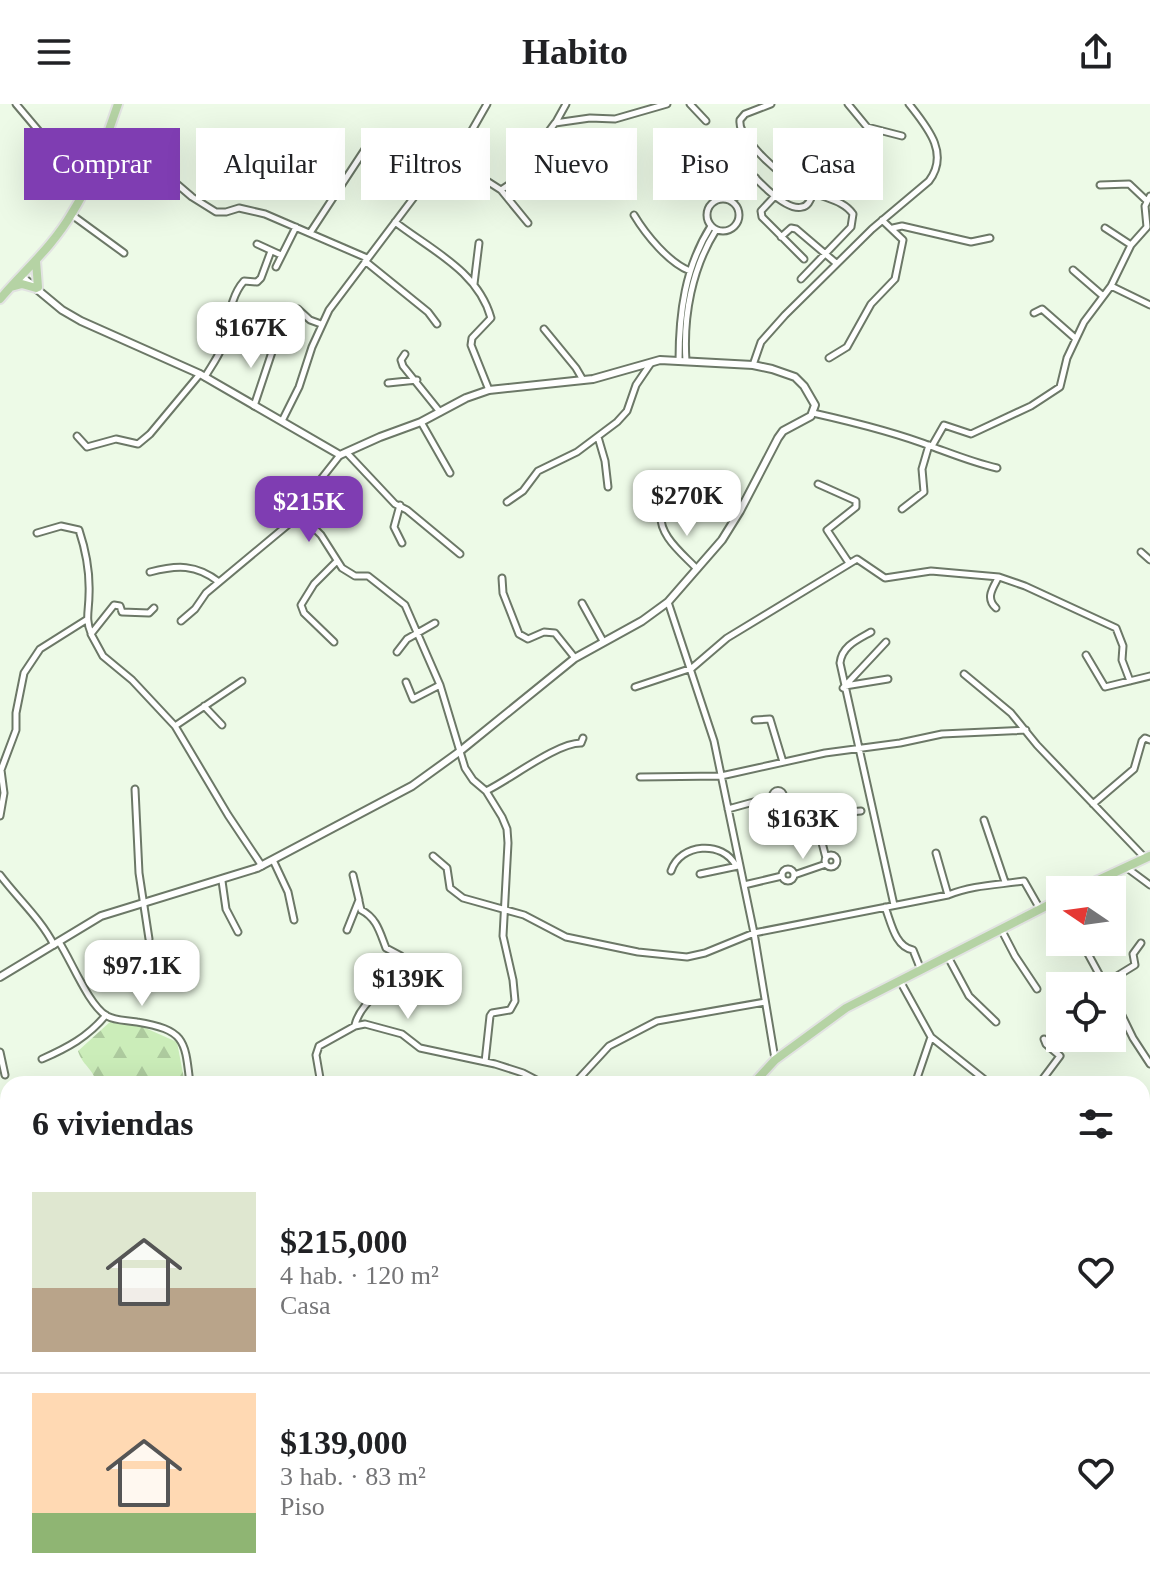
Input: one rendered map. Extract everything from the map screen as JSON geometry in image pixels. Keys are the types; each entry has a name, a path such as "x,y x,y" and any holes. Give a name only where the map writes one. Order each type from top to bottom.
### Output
{"main road":[{"path":"109,128 118,104"},
{"path":"0,299 36,261 72,215 79,200"},
{"path":"10,287 22,284 38,288 36,261"},
{"path":"1107,876 1148,857"},
{"path":"760,1076 775,1060 827,1020 1046,906"}],"street":[{"path":"16,104 36,128"},
{"path":"473,128 487,104"},
{"path":"501,190 510,184 566,104"},
{"path":"555,123 590,118 615,119 667,104"},
{"path":"690,104 706,121"},
{"path":"771,104 745,114 740,120 740,127 773,167"},
{"path":"848,104 867,127 902,136"},
{"path":"753,365 765,336 836,263 929,181 939,161 934,139 909,104"},
{"path":"310,233 361,155"},
{"path":"757,179 773,194"},
{"path":"490,183 501,190 528,223"},
{"path":"902,509 924,492 922,469 930,446 944,425 971,434 1031,406 1060,387 1075,338 1111,286 1131,245 1148,228 1148,199 1129,184 1100,185"},
{"path":"180,187 216,212 247,209 265,214 366,260 428,312 437,324"},
{"path":"773,199 761,214 804,259"},
{"path":"282,421 299,387 321,324 413,200"},
{"path":"717,200 709,206 707,216 714,228 727,231 736,225 739,215 736,205 729,200"},
{"path":"736,205 738,200"},
{"path":"782,200 802,208 810,200"},
{"path":"801,279 851,227 853,214 845,205 833,200"},
{"path":"72,215 124,253"},
{"path":"634,215 668,258 690,271"},
{"path":"829,358 847,347 871,304 895,279 903,240 882,220"},
{"path":"395,222 469,275 491,318 472,338 471,345 489,390"},
{"path":"893,228 902,226 971,242 990,238"},
{"path":"276,267 296,227"},
{"path":"682,361 683,300 694,258 714,228"},
{"path":"682,361 694,280 714,228"},
{"path":"781,237 791,228 796,229 836,263"},
{"path":"1105,228 1131,245"},
{"path":"474,284 479,243"},
{"path":"257,244 282,255"},
{"path":"77,436 87,447 116,439 138,444 150,434 220,352 240,285 244,281 257,282 261,278 271,251"},
{"path":"1073,270 1103,296"},
{"path":"23,274 62,310 86,324 202,376 344,454 395,504 460,554"},
{"path":"469,275 476,274"},
{"path":"1111,286 1150,305"},
{"path":"298,309 310,320 321,324"},
{"path":"1034,313 1042,309 1048,312 1075,338"},
{"path":"544,329 583,380"},
{"path":"254,406 275,343"},
{"path":"405,354 401,362 440,412"},
{"path":"0,977 101,916 222,881 262,866 389,799 459,752 575,658 642,621 668,602 698,570 740,511 783,431 813,413 815,405 795,377 753,365 682,361 651,362 583,380 489,390 344,454 314,488 300,514 219,582 181,621"},
{"path":"507,502 523,491 538,471 577,452 624,415 636,385 651,362"},
{"path":"388,383 417,380"},
{"path":"813,413 997,468"},
{"path":"421,422 450,473"},
{"path":"598,437 608,487"},
{"path":"818,484 856,501 856,507 827,530 849,563"},
{"path":"400,505 394,527 402,543"},
{"path":"661,510 660,523 667,536 698,570"},
{"path":"300,514 321,535 336,562 355,576 368,576 405,605 440,685 459,752 473,780 486,791 507,829 503,936 515,1001 510,1010 490,1016 485,1062"},
{"path":"37,533 61,526 79,530 86,556 89,595 86,620 91,634 103,656 132,680 175,726 262,866"},
{"path":"1141,552 1150,560"},
{"path":"635,687 692,668 727,638 849,563 859,560 885,578 931,571 999,577 1025,586 1116,628 1130,681"},
{"path":"334,642 304,613 301,605 314,584 336,562"},
{"path":"150,572 175,566 205,573 219,582"},
{"path":"996,608 990,596 999,577"},
{"path":"502,578 503,593 519,634 533,639 544,632 555,633 575,658"},
{"path":"668,602 711,729 754,933 775,1060"},
{"path":"582,603 603,641"},
{"path":"91,634 114,605 120,606 122,612 149,613 154,608"},
{"path":"0,816 4,793 1,770 16,730 16,713 28,663 40,649 86,620"},
{"path":"397,652 400,644 435,623"},
{"path":"871,632 849,644 842,652 840,663 894,905"},
{"path":"844,687 886,642"},
{"path":"1086,655 1105,687 1150,676"},
{"path":"964,674 996,699 1093,804 1148,857"},
{"path":"844,687 888,679"},
{"path":"175,726 242,681"},
{"path":"406,682 413,699 440,685"},
{"path":"204,706 222,725"},
{"path":"755,720 770,719 783,762"},
{"path":"640,777 721,776 942,734 1026,730"},
{"path":"486,791 542,757 571,743 581,743 583,738"},
{"path":"1093,804 1134,769 1142,741 1145,738 1150,740"},
{"path":"135,789 142,902 149,939"},
{"path":"728,809 772,797 796,814 815,816 861,811"},
{"path":"744,885 782,876 789,881 794,875 826,861 815,816"},
{"path":"984,820 1005,882"},
{"path":"671,871 674,862 685,853 708,847 725,853 738,866"},
{"path":"936,853 948,895"},
{"path":"433,856 445,864 448,883 458,895 535,920 566,937 656,955 695,956 754,933 1005,882 1024,881 1040,909"},
{"path":"273,860 288,892 294,920"},
{"path":"700,874 738,866"},
{"path":"1126,867 1150,885"},
{"path":"0,875 14,895 45,927 106,1015 156,1027 181,1038 186,1047 189,1076"},
{"path":"353,875 361,910 382,931 386,948 401,956 403,964 389,983 359,1012 355,1026"},
{"path":"222,881 226,909 238,932"},
{"path":"347,930 359,901"},
{"path":"885,907 900,942 906,949 913,950 921,970"},
{"path":"1001,929 1037,989"},
{"path":"1124,972 1135,965 1133,954 1141,943"},
{"path":"947,956 966,991 996,1022"},
{"path":"900,980 931,1037 980,1076"},
{"path":"581,1076 609,1046 657,1021 765,1002"},
{"path":"42,1059 77,1043 106,1015"},
{"path":"320,1076 316,1050 319,1046 355,1026 365,1024 393,1031 420,1048 485,1062 529,1076"},
{"path":"1126,1024 1150,1064"},
{"path":"918,1076 931,1037"},
{"path":"1044,1039 1060,1056 1045,1076"},
{"path":"0,1052 5,1075"}],"green space":[{"path":"111,1021 143,1027 177,1042 183,1076 94,1076 78,1051"}]}
